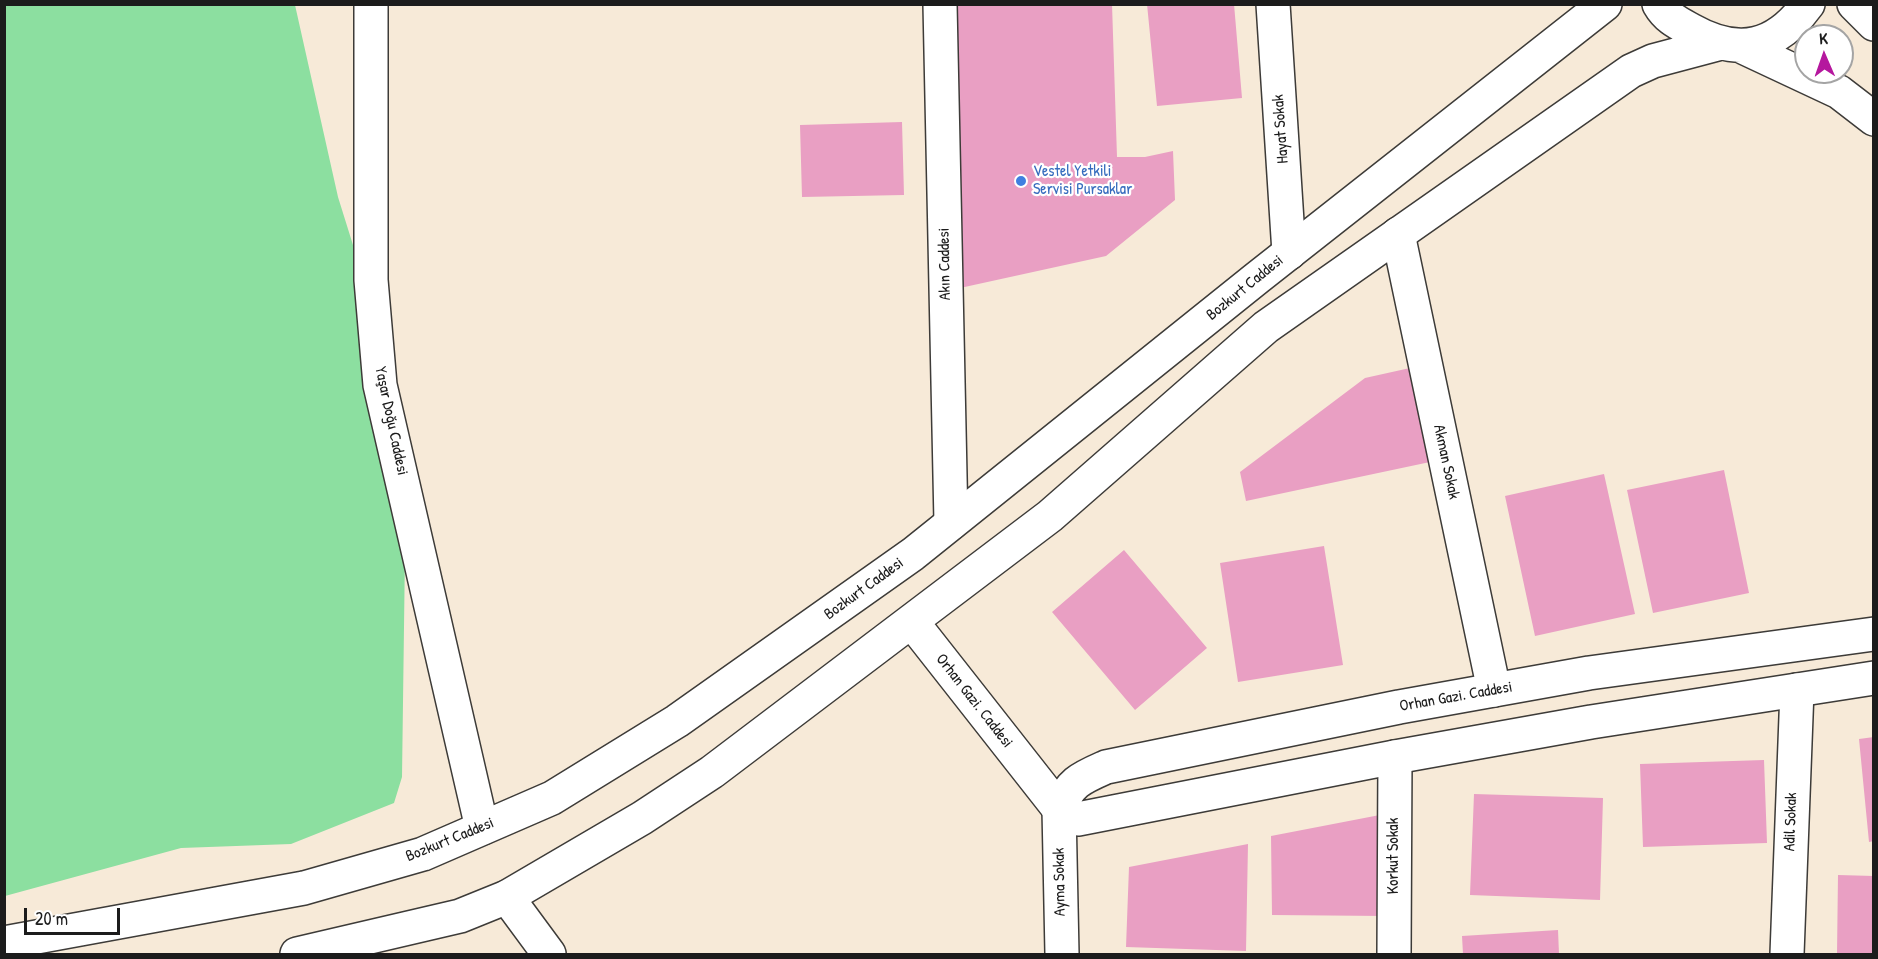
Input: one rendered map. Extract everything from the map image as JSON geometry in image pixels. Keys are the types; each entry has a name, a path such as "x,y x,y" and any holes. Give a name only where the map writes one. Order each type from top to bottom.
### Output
{"street":[{"name":"Yaşar Doğu Caddesi","path":"371,4 371,280 380,385 482,828"},
{"name":"Akın Caddesi","path":"940,4 951,523"},
{"name":"Hayat Sokak","path":"1273,4 1289,253"},
{"name":"Bozkurt Caddesi","path":"4,943 304,888 423,854 552,798 677,721 913,554 1605,4"},
{"path":"1659,4 1666,16 1839,92 1874,119"},
{"path":"297,954 460,916 507,897 642,818 712,772 1050,516 1266,327 1631,71 1653,61 1771,39 1795,23 1808,4"},
{"path":"1854,4 1874,24"},
{"name":"Akman Sokak","path":"1398,234 1494,690"},
{"name":"Orhan Gazi. Caddesi","path":"912,622 1059,809"},
{"name":"Orhan Gazi. Caddesi","path":"1059,809 1066,790 1083,777 1106,767 1589,673 1874,633"},
{"name":"Adil Sokak","path":"1786,954 1801,644"},
{"path":"1059,809 1078,819 1099,816 1395,757 1591,722 1874,678"},
{"name":"Korkut Sokak","path":"1394,954 1395,757"},
{"name":"Ayma Sokak","path":"1059,809 1062,954"},
{"path":"507,897 549,954"}],"green space":[{"path":"5,5 295,5 338,197 387,354 405,552 402,777 394,803 291,844 181,848 5,896"}],"building":[{"path":"948,4 1112,4 1117,157 1145,157 1173,151 1175,200 1106,256 960,288"},
{"path":"1147,4 1234,4 1242,98 1157,106"},
{"path":"902,122 904,195 802,197 800,125"},
{"path":"1410,368 1430,462 1246,501 1240,472 1365,378"},
{"path":"1724,470 1749,593 1653,613 1627,490"},
{"path":"1604,474 1635,614 1535,636 1505,496"},
{"path":"1324,546 1343,665 1238,682 1220,563"},
{"path":"1124,550 1207,648 1135,710 1052,612"},
{"path":"1874,737 1874,841 1869,842 1859,739"},
{"path":"1764,760 1767,843 1643,847 1640,764"},
{"path":"1474,794 1603,798 1600,900 1470,895"},
{"path":"1385,814 1385,916 1272,915 1271,836"},
{"path":"1248,844 1246,951 1126,947 1129,867"},
{"path":"1838,875 1874,876 1874,954 1837,954"},
{"path":"1558,930 1559,954 1463,954 1462,936"}],"place":[{"name":"Vestel Yetkili Servisi Pursaklar","path":"1021,181"}]}
